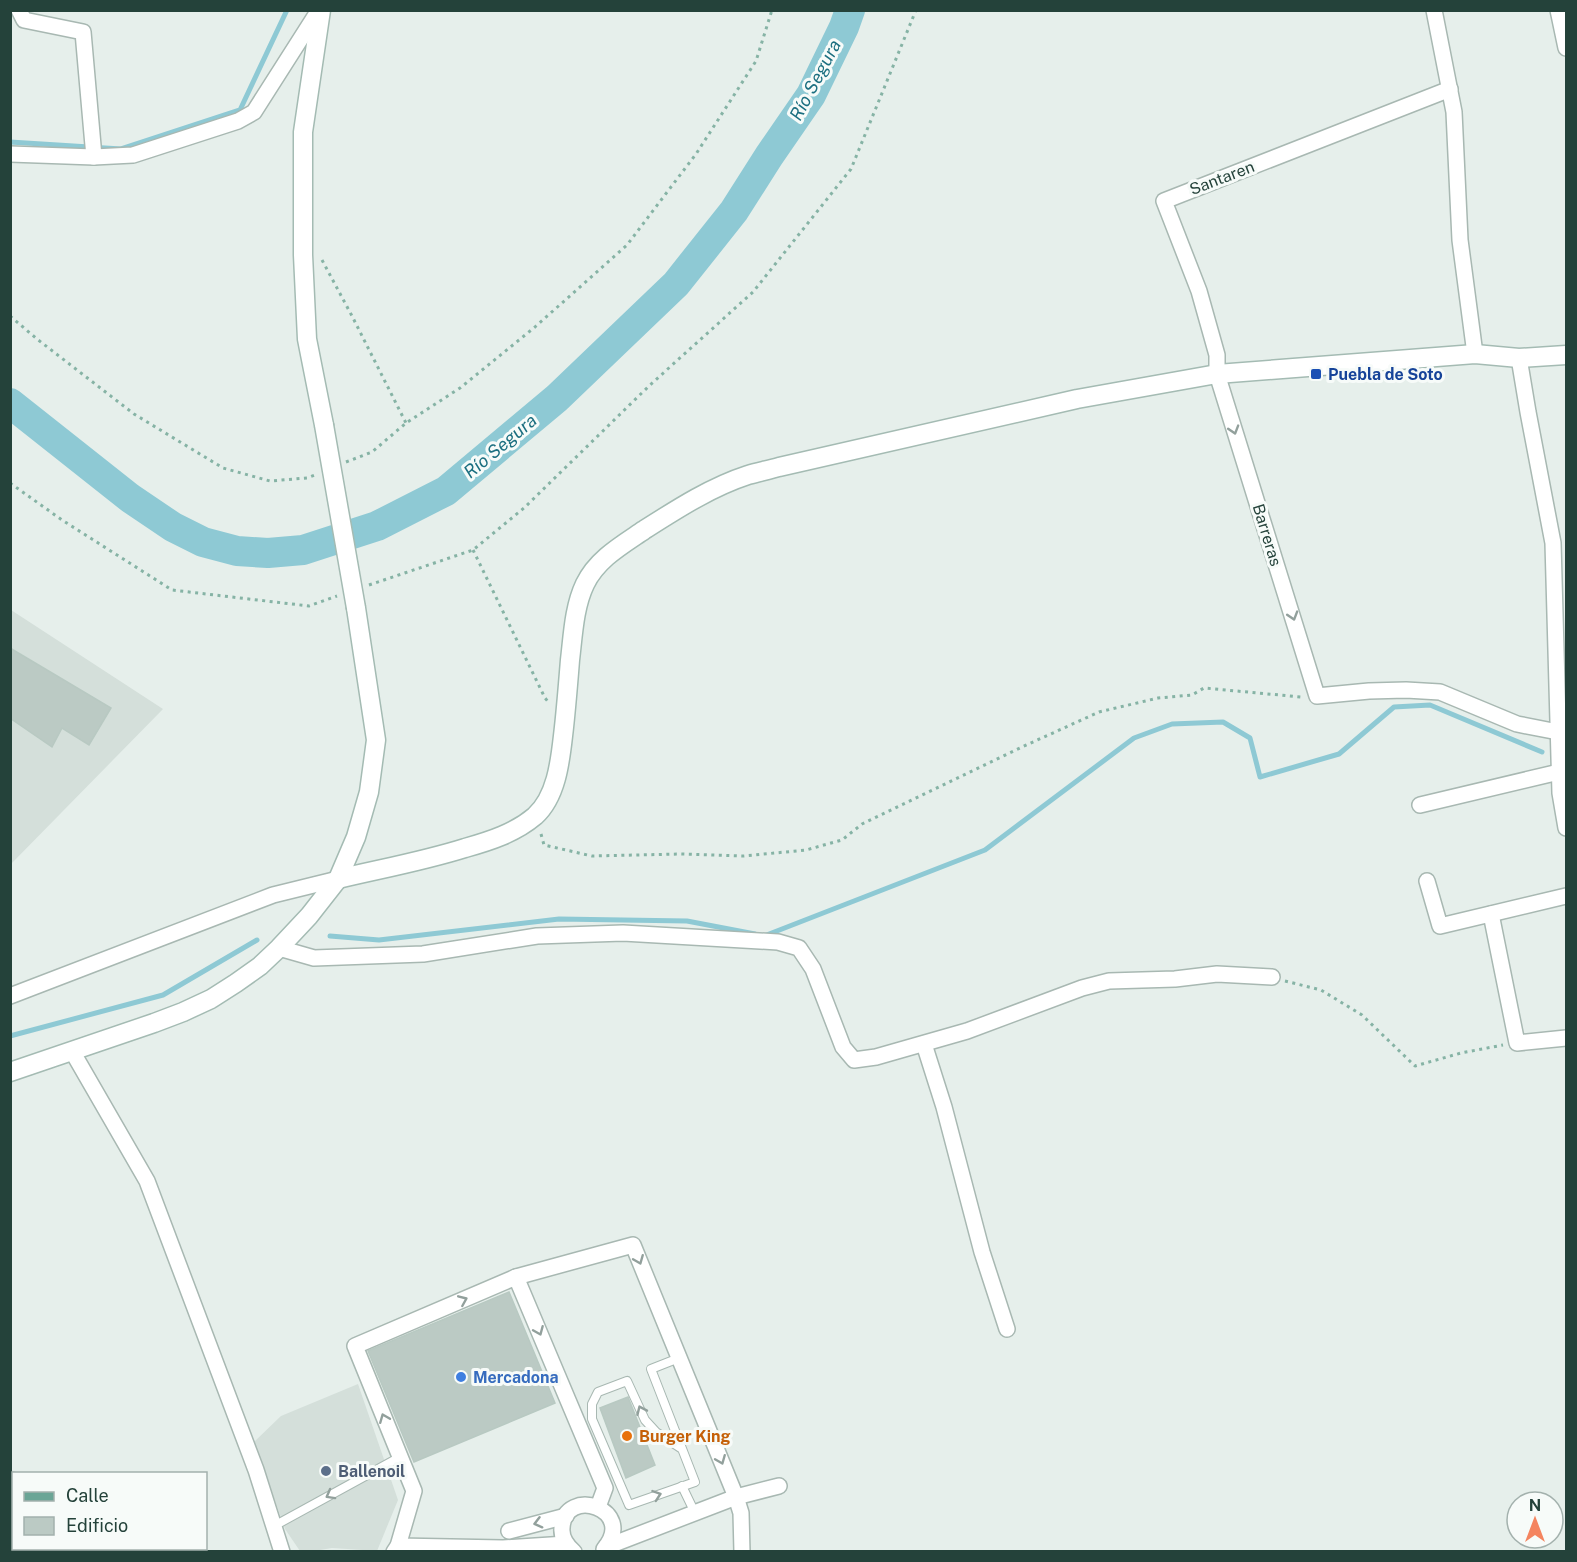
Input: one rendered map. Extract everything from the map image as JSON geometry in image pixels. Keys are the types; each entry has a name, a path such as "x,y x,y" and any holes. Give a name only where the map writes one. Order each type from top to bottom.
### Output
{"main road":[{"path":"10,1072 164,1019 211,999 236,984 260,966 309,916 338,879 356,837 369,792 376,740 356,608 307,339 303,248 303,132 320,10"},
{"path":"338,879 440,856 490,841 516,829 536,815 549,797 558,770 565,724 572,638 578,604 585,584 595,567 611,552 681,507 715,489 747,476 779,467 1077,399 1217,374 1475,354 1519,358 1566,355"}],"street":[{"path":"19,10 24,20 83,32 94,157"},
{"path":"10,154 94,157 133,155 238,121 254,112 320,10"},
{"path":"1434,10 1454,112 1460,240 1475,354"},
{"path":"1558,10 1566,48"},
{"name":"Santaren","path":"1217,374 1217,356 1199,291 1164,201 1450,89"},
{"path":"1519,358 1553,543 1562,732 1559,772 1566,828"},
{"name":"Barreras","path":"1217,374 1317,696"},
{"path":"1317,696 1397,690 1440,692 1517,724 1562,732"},
{"path":"1420,805 1559,772"},
{"path":"10,996 273,895 338,879"},
{"path":"1427,881 1440,926 1566,896"},
{"path":"1491,914 1517,1042 1566,1038"},
{"path":"279,948 314,958 423,954 537,936 623,933 778,942 799,948 813,969 843,1047 854,1060 876,1057 967,1031 1082,988 1109,981 1175,979 1217,974 1272,977"},
{"path":"924,1044 945,1107 982,1252 1007,1329"},
{"path":"72,1051 147,1181 256,1470 282,1551"},
{"path":"570,1548 396,1549 414,1491 355,1346 516,1277 633,1245 736,1497 741,1513 741,1551"},
{"path":"516,1277 605,1488 598,1507"},
{"path":"603,1549 736,1497 779,1486"},
{"path":"570,1548 563,1538 562,1522 571,1510 584,1504 591,1504 605,1511 613,1526 609,1543 603,1549"},
{"path":"509,1531 566,1516"}],"lane":[{"path":"679,1358 651,1369 695,1482 628,1505 592,1419 592,1404 598,1392 627,1381 645,1420 656,1432 682,1449"},
{"path":"274,1526 400,1457"},
{"path":"682,1486 695,1513"}],"path":[{"path":"340,465 372,452 406,423 460,388 535,327 627,245 696,154 756,61 772,10"},
{"path":"364,587 473,550 524,508 650,385 753,292 850,169 916,10"},
{"path":"303,248 319,255 406,423"},
{"path":"10,316 134,414 223,468 270,481 307,478 318,473"},
{"path":"10,483 62,520 172,590 309,606 342,595"},
{"path":"473,550 545,698 565,724"},
{"path":"536,815 544,845 592,856 681,854 744,856 806,850 843,840 862,824 1099,712 1158,698 1192,695 1204,688 1300,697 1317,696"},
{"path":"1272,977 1321,990 1362,1015 1415,1066 1461,1053 1517,1042"}],"shaded area":[{"path":"11,610 163,709 11,864 11,718 52,746 62,728 110,708 13,649 11,652"},
{"name":"Ballenoil","path":"358,1384 398,1500 377,1551 332,1548 300,1551 285,1529 254,1442 281,1416"}],"building":[{"path":"10,648 111,708 89,745 62,728 52,747 10,718"},
{"name":"Mercadona","path":"509,1292 555,1403 414,1462 368,1351"},
{"name":"Burger King","path":"628,1397 655,1465 626,1478 600,1408"}],"waterway":[{"path":"10,142 121,149 240,110 287,10"},
{"name":"Río Segura","path":"10,403 130,498 173,527 203,542 237,551 268,553 303,550 377,526 446,491 557,398 676,284 734,211 811,95 850,10"},
{"path":"764,936 985,850 1134,738 1172,724 1223,722 1250,738 1260,777 1339,754 1394,707 1430,705 1542,752"},
{"path":"330,936 379,940 559,919 687,921 755,934"},
{"path":"10,1036 163,995 257,940"}],"place":[{"name":"Puebla de Soto","path":"1316,374"},
{"name":"Mercadona","path":"461,1377"},
{"name":"Burger King","path":"627,1436"},
{"name":"Ballenoil","path":"326,1471"}]}
